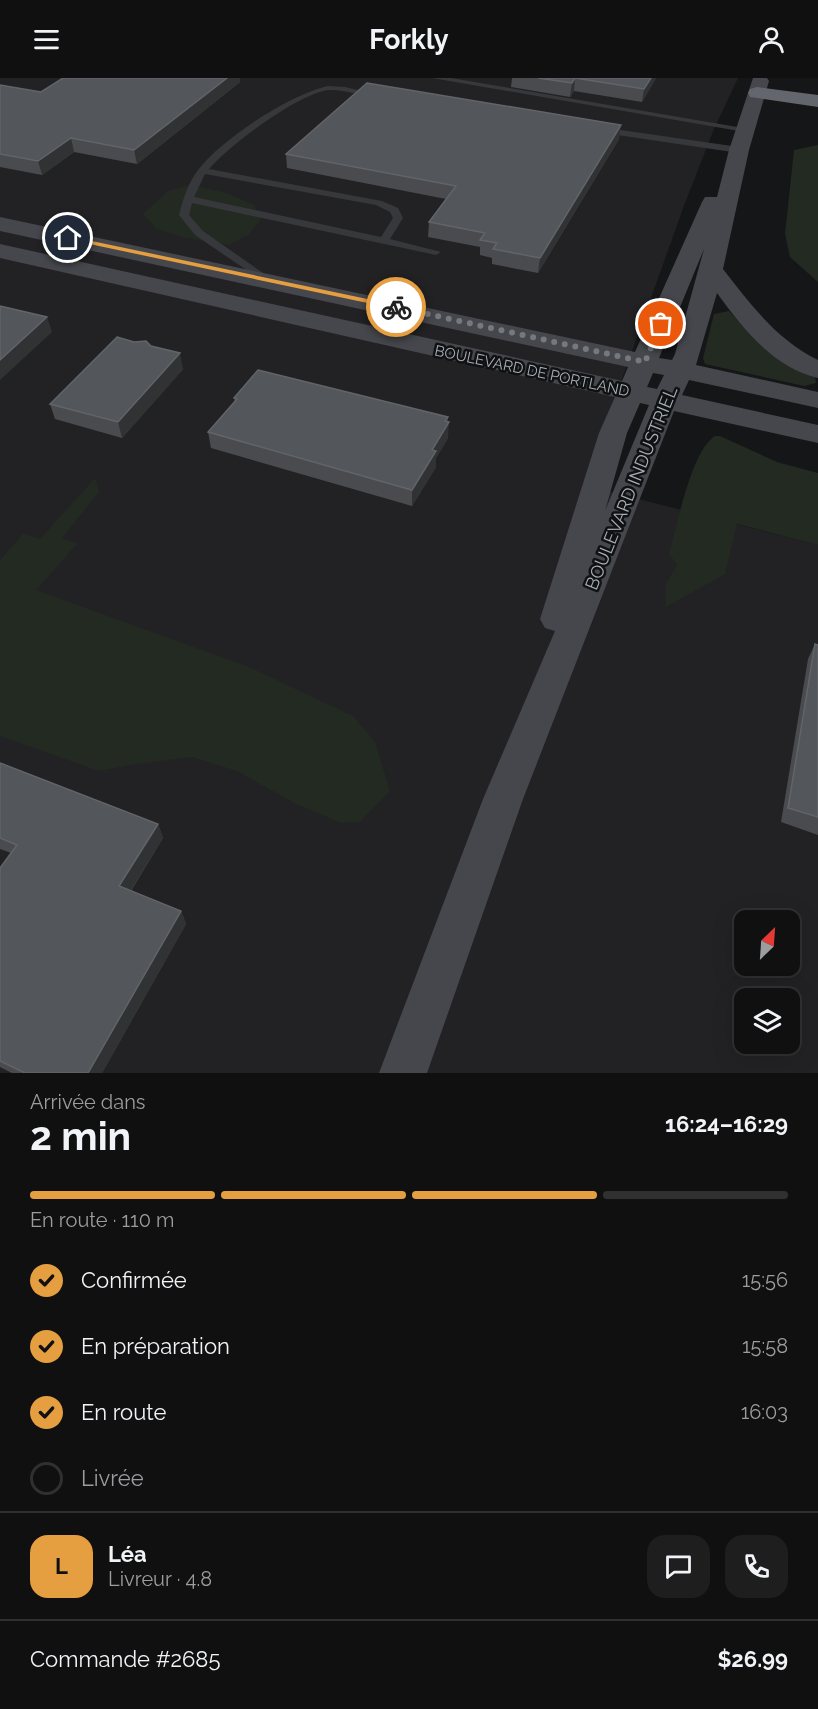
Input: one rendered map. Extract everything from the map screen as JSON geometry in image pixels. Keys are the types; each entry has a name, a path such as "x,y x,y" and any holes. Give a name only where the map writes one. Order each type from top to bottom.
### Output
{"highway":[{"path":"759,87 818,88"},
{"path":"759,87 818,101"}],"main road":[{"name":"BOULEVARD INDUSTRIEL","path":"403,1073 503,799 612,534 664,400 688,354 741,141 759,87"},
{"name":"BOULEVARD INDUSTRIEL","path":"503,799 613,433 645,362 685,262 741,141"},
{"name":"BOULEVARD DE PORTLAND","path":"0,224 818,400"},
{"name":"BOULEVARD DE PORTLAND","path":"0,251 818,434"},
{"path":"711,269 754,327 779,348 818,370"}],"lane":[{"path":"436,78 741,141"},
{"path":"267,280 200,232 184,214 187,199 202,171 255,125 309,94 328,88 387,97"},
{"path":"586,128 741,141"},
{"path":"202,171 380,203 394,210 398,218 384,241"},
{"path":"187,199 436,252"}],"shaded area":[{"path":"0,78 738,78 714,129 685,203 584,485 818,545 818,1073 0,1073"},
{"path":"818,145 818,282 790,257 785,234 794,150"},
{"path":"189,185 224,192 254,205 261,220 248,235 228,245 182,237 157,229 143,214 168,191"},
{"path":"729,311 763,347 815,377 816,383 804,386 705,364 703,358 714,314"},
{"path":"715,436 720,436 777,462 818,473 818,545 737,524 725,574 666,607 666,584 677,565 669,554 681,508 699,457 706,444"},
{"path":"95,478 99,492 62,538 77,544 36,590 249,667 353,716 375,742 390,791 360,822 341,823 296,804 237,771 192,757 99,771 0,736 0,560 23,534 40,539"}],"building":[{"path":"63,78 227,78 134,150 71,138 38,161 0,154 0,85 41,92"},
{"path":"538,78 575,78 572,83"},
{"path":"575,78 651,78 644,89"},
{"path":"367,83 621,125 540,258 493,249 497,243 480,240 485,233 429,222 456,186 286,154"},
{"path":"0,306 47,317 0,360"},
{"path":"117,337 134,342 146,341 151,346 180,353 118,422 50,404"},
{"path":"258,370 448,417 445,421 449,422 432,450 436,451 412,490 208,432 237,399 234,398"},
{"path":"815,644 818,645 818,817 788,808"},
{"path":"0,763 158,824 119,886 181,911 88,1073 25,1073 0,1061 0,868 17,845 0,838"}],"way so far":[{"path":"396,307 645,362 661,324"}],"route":[{"path":"68,238 396,307"}]}
